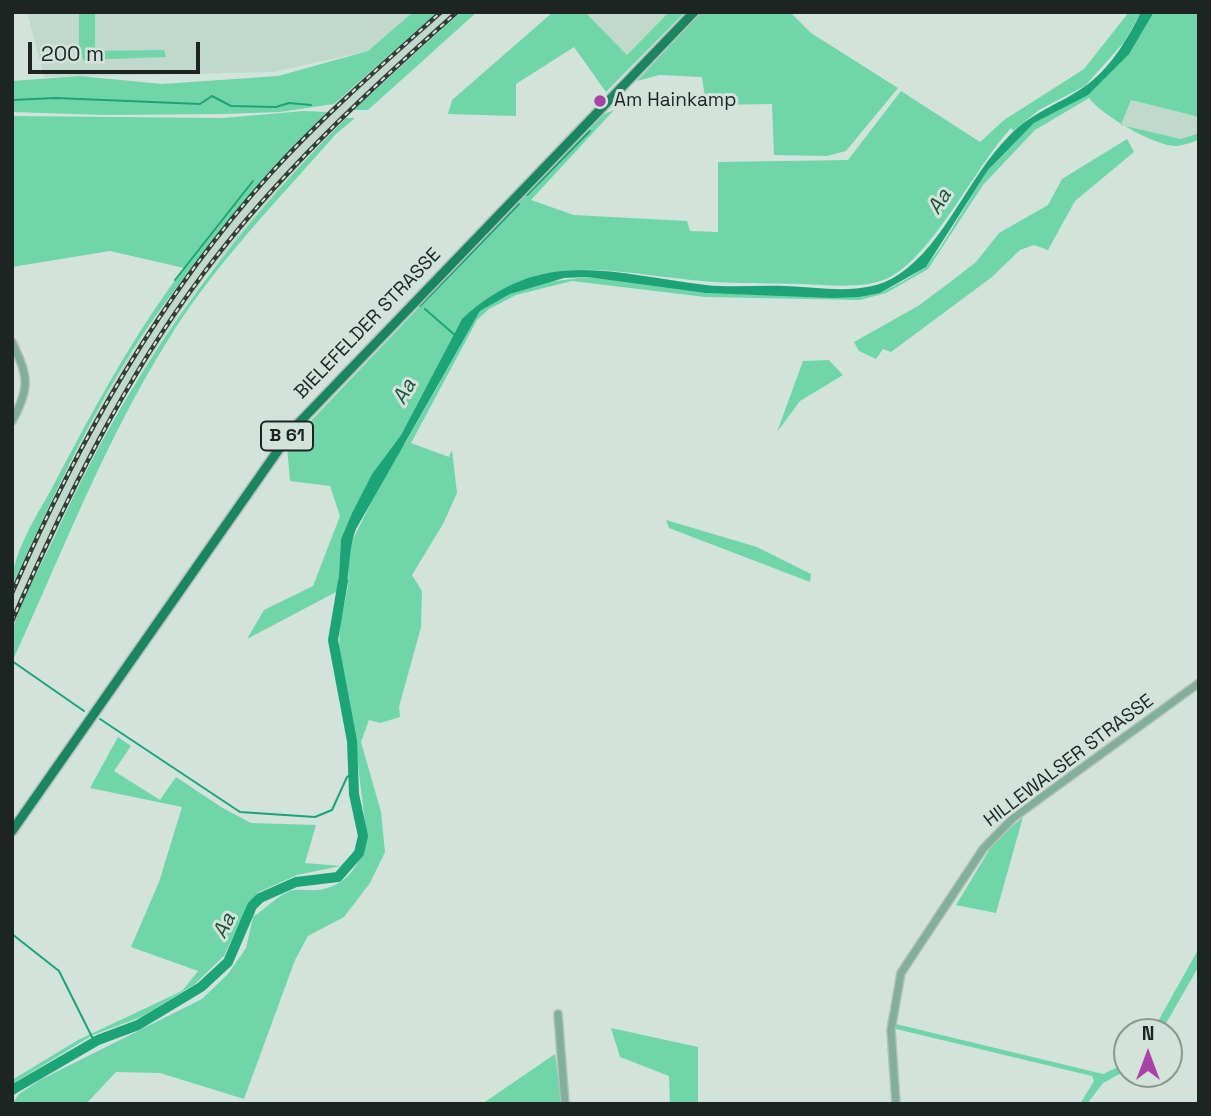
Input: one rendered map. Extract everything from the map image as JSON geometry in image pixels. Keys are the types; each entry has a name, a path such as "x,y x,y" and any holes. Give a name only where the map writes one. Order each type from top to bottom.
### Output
{"main road":[{"name":"BIELEFELDER STRASSE","path":"12,831 293,429 694,12"}],"street":[{"path":"12,342 25,372 27,384 12,421"},
{"name":"HILLEWALSER STRASSE","path":"896,1104 891,1030 898,982 906,962 983,849 1013,818 1199,683"},
{"path":"558,1014 565,1104"}],"shaded area":[{"path":"27,12 413,12 368,51 273,72 44,77"},
{"path":"79,12 95,12 95,51 164,50 166,57 83,60 79,46"},
{"path":"413,12 438,12 334,104 280,112 222,114 103,115 12,112 12,81 80,76 162,84 278,76 368,51"},
{"path":"438,12 461,12 353,110 307,157 206,276 170,328 119,406 78,484 12,631 12,586 94,416 125,362 171,295 240,207 334,104"},
{"path":"461,12 477,12 368,110 353,110"},
{"path":"553,12 585,12 627,55 669,12 685,12 606,92 574,47 516,84 516,116 448,114 452,100"},
{"path":"585,12 669,12 627,55"},
{"path":"701,12 790,12 811,33 898,88 846,151 827,156 774,155 772,104 706,105 702,77 659,75 637,81"},
{"path":"1129,12 1141,12 1125,41 1085,86 1039,110 1013,131 1011,128 924,248 892,276 860,285 836,286 719,282 599,270 571,270 544,274 517,283 490,297 462,319 401,435 372,474 341,539 338,591 247,639 264,610 313,586 340,516 330,486 290,481 287,446 602,115 614,110 531,200 574,215 687,221 690,231 718,232 718,162 848,160 901,91 980,142 1004,120 1084,69"},
{"path":"1141,12 1154,12 1129,54 1088,95 1034,123 988,170 926,267 880,293 832,298 705,293 587,277 564,278 510,294 480,311 356,529 343,595 338,591 341,539 372,474 401,435 462,319 492,296 520,281 549,273 578,270 608,271 726,286 843,289 885,282 915,262 930,246 981,171 1009,136 1036,115 1084,87 1102,72 1124,43"},
{"path":"1154,12 1199,12 1199,117 1131,100 1121,124 1089,98 1035,130 983,185 928,269 886,293 860,300 705,297 572,281 516,295 489,309 477,320 411,443 449,457 452,450 457,493 443,524 412,575 422,591 421,627 399,707 400,717 380,723 369,720 361,742 381,812 385,852 370,883 344,917 308,936 295,960 244,1099 160,1073 116,1072 86,1104 12,1104 19,1094 40,1080 202,999 228,974 246,948 253,917 289,891 316,890 336,885 356,866 367,839 354,732 339,651 340,624 348,586 349,547 394,457 406,442 480,311 510,294 540,283 587,277 705,293 880,293 926,267 988,170 1034,123 1088,94 1129,53"},
{"path":"1131,100 1199,117 1199,133 1181,139 1121,125"},
{"path":"304,111 327,112 194,265 146,330 93,418 12,586 20,548 32,523 114,375 184,268 110,251 12,267 12,116 223,118"},
{"path":"346,118 355,118 336,134 248,234 206,285 168,340 104,458 12,662 12,634 26,596 83,478 146,367 180,314 258,214"},
{"path":"1125,126 1181,139 1199,133 1199,140 1177,146 1168,145"},
{"path":"1127,139 1134,152 1075,201 1048,250 1034,245 1020,250 992,277 891,352 883,349 876,359 859,351 854,342 918,306 945,286 976,262 999,233 1048,205 1062,179"},
{"path":"829,360 843,375 800,401 777,432 803,361"},
{"path":"666,520 757,547 811,574 810,582 669,528"},
{"path":"118,737 131,746 114,771 160,800 176,777 251,823 316,825 305,863 341,866 297,875 259,892 250,902 224,956 195,984 141,1017 93,1035 12,1084 12,1080 78,1040 182,991 198,971 131,947 159,882 182,807 90,788"},
{"path":"1023,817 996,913 956,905 994,842"},
{"path":"1199,948 1199,966 1169,1018 1160,1018"},
{"path":"896,1024 1103,1074 1113,1069 1113,1078 1103,1083 1087,1104 1080,1104 1094,1081 1092,1076 896,1029"},
{"path":"611,1028 698,1047 698,1104 670,1104 669,1076 620,1057"},
{"path":"555,1054 562,1104 482,1104"}],"waterway":[{"path":"12,100 56,98 200,104 212,96 231,106 276,107 289,103 311,105"},
{"path":"527,195 590,131"},
{"path":"175,280 253,181"},
{"path":"420,306 519,204"},
{"path":"425,309 456,336"},
{"name":"Aa","path":"12,1090 98,1040 138,1025 201,987 228,962 252,906 260,898 296,882 338,877 359,853 363,836 354,794 352,741 333,640 343,581"},
{"path":"12,661 84,711"},
{"path":"100,719 240,812 315,817 332,810 347,777 353,773"},
{"path":"12,934 59,971 92,1037 98,1040"}],"railway":[{"path":"12,593 65,480 94,426 125,372 193,269 272,172 312,130 441,12"},
{"path":"12,621 53,530 98,442 147,356 203,274 291,169 389,73 457,12"}],"place":[{"name":"Am Hainkamp","path":"600,101"}]}
